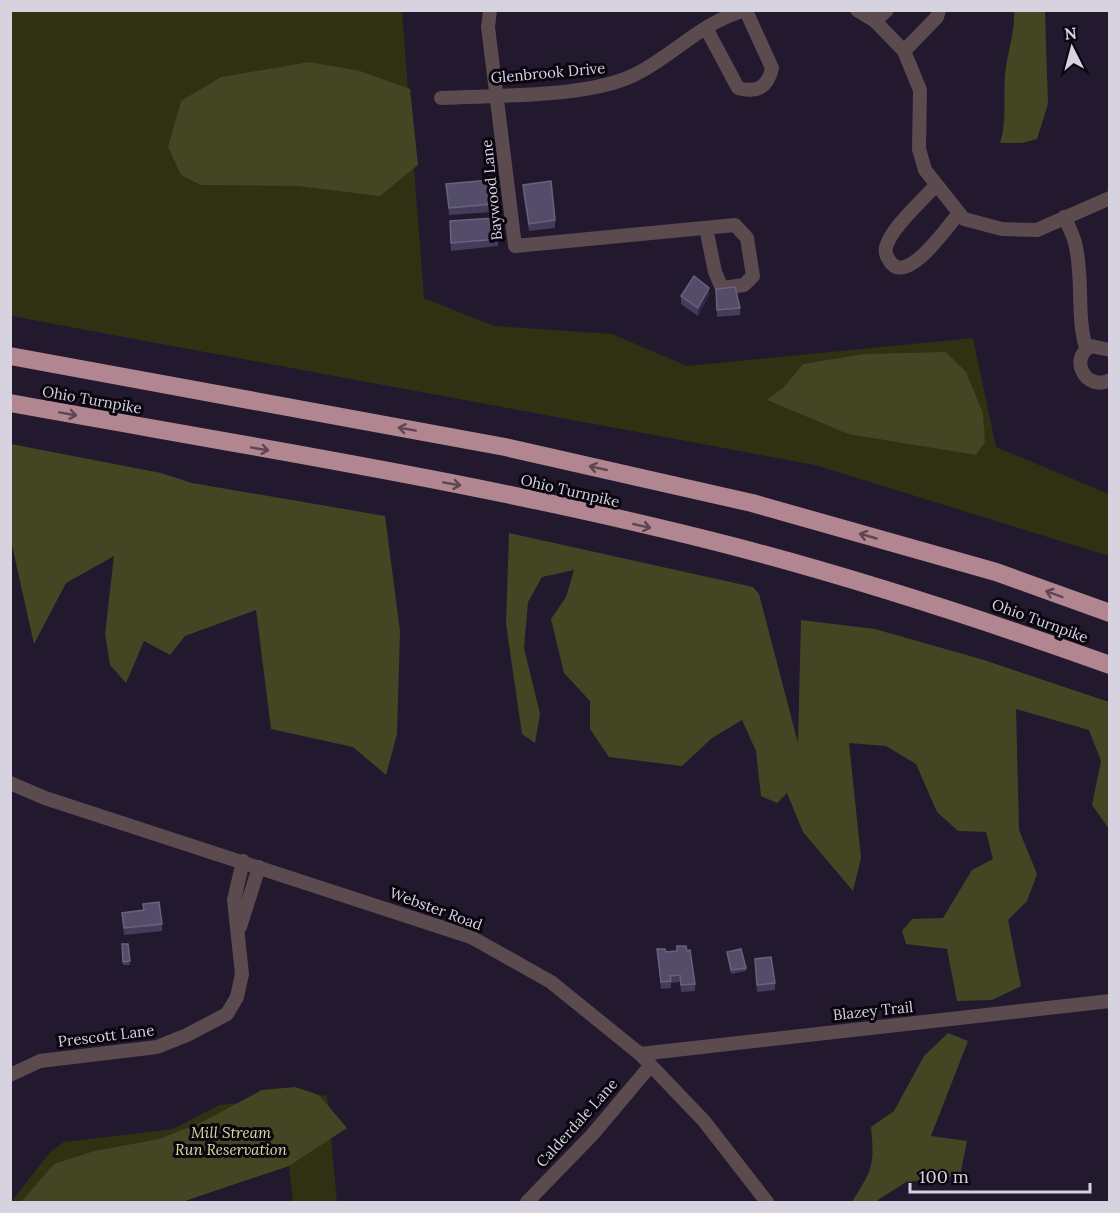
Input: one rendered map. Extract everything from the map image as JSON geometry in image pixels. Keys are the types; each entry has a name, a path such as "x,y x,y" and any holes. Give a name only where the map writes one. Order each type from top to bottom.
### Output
{"highway":[{"name":"Ohio Turnpike","path":"10,356 505,447 752,503 996,572 1110,613"},
{"name":"Ohio Turnpike","path":"10,403 487,490 736,547 976,617 1110,665"}],"street":[{"name":"Baywood Lane","path":"490,10 488,27 515,246 735,225 747,238 753,276 744,285 722,288 715,272 706,228"},
{"name":"Glenbrook Drive","path":"441,98 609,86 637,74 729,14 747,10"},
{"path":"706,28 738,88 749,91 759,89 770,77 772,68 747,10"},
{"path":"857,10 875,21 904,51 920,90 920,149 925,170 935,186 964,219 1013,229 1037,230 1110,198"},
{"path":"875,21 887,10"},
{"path":"904,51 937,16 939,10"},
{"path":"935,186 894,231 886,246 886,254 892,266 896,268 913,264 959,213"},
{"path":"1064,217 1075,242 1080,281 1081,329 1086,348 1080,364 1085,378 1096,384 1110,380"},
{"path":"1086,348 1096,346 1110,350"},
{"name":"Webster Road","path":"10,783 45,798 471,937 551,982 640,1054 704,1121 767,1203"},
{"name":"Prescott Lane","path":"10,1076 40,1061 158,1047 188,1035 227,1014 237,997 242,974 234,900 243,861"},
{"name":"Prescott Lane","path":"239,935 259,867"},
{"name":"Blazey Trail","path":"640,1054 1110,1001"},
{"name":"Calderdale Lane","path":"527,1203 592,1135 651,1065"}],"green space":[{"path":"10,11 402,11 424,298 494,326 612,334 687,366 973,338 996,447 1109,494 1109,556 815,465 11,316"},
{"path":"1014,11 1045,11 1048,104 1037,139 1022,143 1000,143 1004,124 1005,76 1013,32"},
{"path":"309,62 360,71 410,89 418,165 380,196 297,186 201,185 181,175 168,147 181,101 221,77"},
{"path":"946,352 966,372 983,413 985,442 976,455 848,434 767,400 784,387 803,364 865,354"},
{"path":"11,444 161,473 192,483 385,516 400,631 397,734 386,775 353,747 271,729 256,610 185,636 170,655 144,641 126,683 110,665 105,634 114,556 66,583 34,644 11,541"},
{"path":"509,533 753,587 759,594 798,743 801,620 875,629 984,660 1109,702 1109,829 1092,805 1101,761 1089,730 1016,709 1019,830 1037,874 1027,901 1008,920 1021,986 992,1000 957,1001 947,949 906,944 902,931 912,919 943,918 972,870 993,859 986,832 958,831 937,812 916,764 886,746 849,743 861,858 853,891 803,832 787,793 777,803 761,796 756,751 742,720 712,738 682,766 609,757 590,729 590,701 564,673 551,619 566,597 574,570 542,577 528,602 524,648 540,714 535,743 522,734 506,624"},
{"path":"948,1033 968,1041 931,1136 967,1141 960,1176 906,1182 875,1202 852,1202 868,1174 872,1160 871,1127 894,1111 924,1056"},
{"name":"Mill Stream Run Reservation","path":"295,1087 319,1095 347,1128 289,1166 182,1202 21,1202 54,1164 94,1151 159,1139 202,1122 262,1090"},
{"name":"Mill Stream Run Reservation","path":"327,1095 337,1202 293,1202 289,1166 179,1202 11,1202 50,1152 64,1142 173,1129 219,1105"}],"building":[{"path":"490,180 493,204 449,208 446,184"},
{"path":"551,181 555,220 529,224 523,185"},
{"path":"495,218 498,239 451,243 450,221"},
{"path":"694,276 709,288 698,308 681,296"},
{"path":"735,287 740,308 717,310 716,289"},
{"path":"159,902 162,924 124,928 122,913 144,910 143,904"},
{"path":"122,944 128,944 130,961 123,962"},
{"path":"677,946 686,946 687,951 690,950 695,984 681,985 680,975 670,976 671,981 661,982 657,949 665,949 666,952 677,951"},
{"path":"741,949 746,968 731,970 727,952"},
{"path":"771,957 775,983 757,985 755,959"}]}
